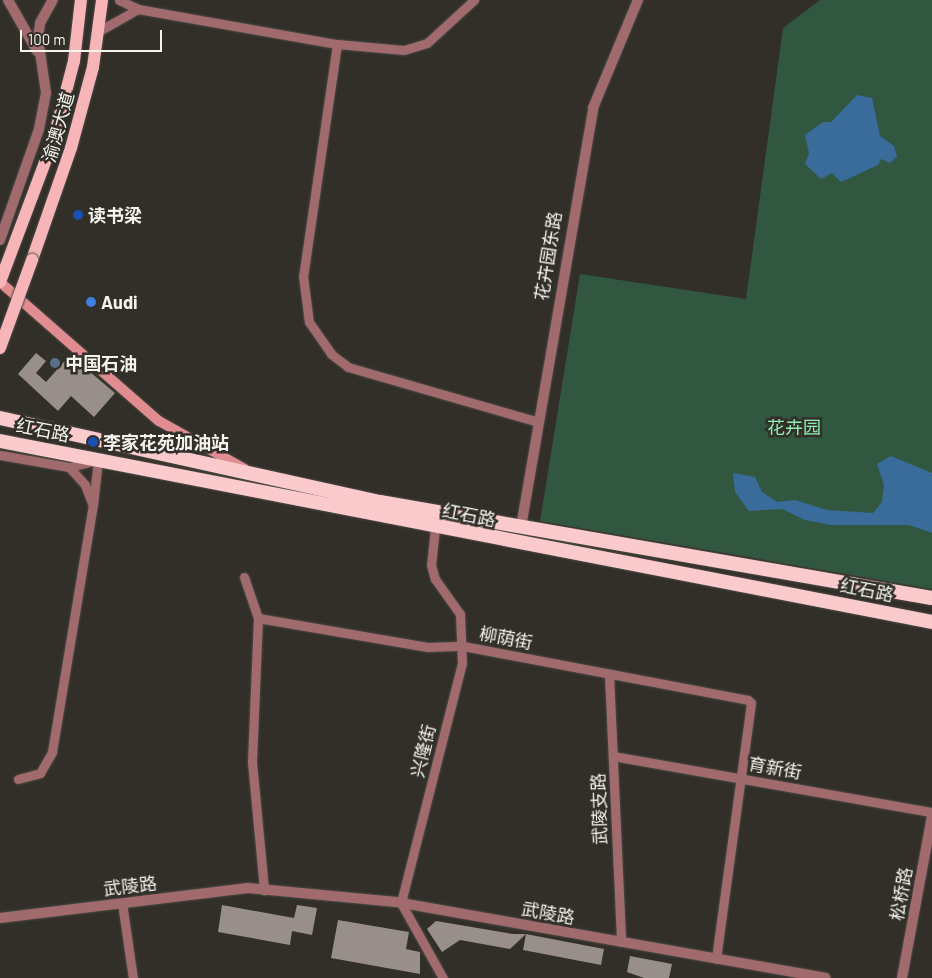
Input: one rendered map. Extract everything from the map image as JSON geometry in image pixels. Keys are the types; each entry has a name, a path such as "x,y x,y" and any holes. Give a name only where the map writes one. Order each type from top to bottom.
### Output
{"highway":[{"name":"红石路","path":"0,418 253,473 521,527 932,598"},
{"name":"红石路","path":"0,441 435,528 932,622"}],"main road":[{"name":"渝澳大道","path":"0,282 53,141 74,61 81,0"},
{"name":"渝澳大道","path":"0,348 71,148 99,31 102,0"},
{"name":"红石路","path":"0,282 159,420 253,473"}],"street":[{"path":"8,0 38,55"},
{"path":"0,240 39,129 46,93 38,55 40,24 53,0"},
{"path":"119,0 138,10 337,44 395,50 419,46 474,0"},
{"name":"花卉园东路","path":"521,527 593,108 638,0"},
{"path":"99,31 138,10"},
{"path":"337,44 303,276 309,322 331,354 348,367 538,422"},
{"path":"0,455 69,467 98,460 93,505 52,752 40,773 18,779"},
{"path":"69,467 85,485 93,505"},
{"name":"兴隆街","path":"401,903 463,646 460,614 435,579 431,565 435,528"},
{"path":"244,577 258,618 252,762 264,890"},
{"name":"柳荫街","path":"258,618 428,647 463,646 748,700 751,703 739,778"},
{"name":"武陵支路","path":"610,674 621,942"},
{"name":"育新街","path":"613,756 932,812"},
{"path":"716,959 739,778"},
{"name":"松桥路","path":"902,978 932,816"},
{"name":"武陵路","path":"0,918 122,903 264,890 401,903 825,978"},
{"path":"122,903 133,978"},
{"path":"401,903 442,978"}],"green space":[{"name":"花卉园","path":"820,0 932,0 932,589 540,521 580,274 746,299 783,28"}],"water":[{"path":"857,95 872,98 880,136 894,146 897,156 890,163 881,159 878,165 841,182 832,173 821,179 805,164 809,153 805,135 823,122 831,122"},
{"path":"891,456 932,473 932,533 909,525 831,525 805,520 782,509 749,511 735,492 733,473 755,477 762,492 777,502 795,500 827,510 873,513 882,502 884,485 877,464"}],"building":[{"path":"36,353 46,361 36,373 46,382 70,355 115,393 94,417 71,396 58,411 18,374"},
{"path":"222,905 294,918 297,905 317,908 312,935 292,931 290,945 218,932"},
{"path":"338,920 409,932 406,949 420,952 420,974 331,958"},
{"path":"436,921 513,934 526,934 510,949 460,940 442,952 427,929"},
{"path":"526,934 604,949 601,965 523,950"},
{"path":"630,956 672,964 669,978 644,978 627,972"}],"place":[{"name":"读书梁","path":"78,215"},
{"name":"Audi","path":"91,302"},
{"name":"中国石油","path":"55,363"},
{"name":"李家花苑加油站","path":"93,442"}]}
